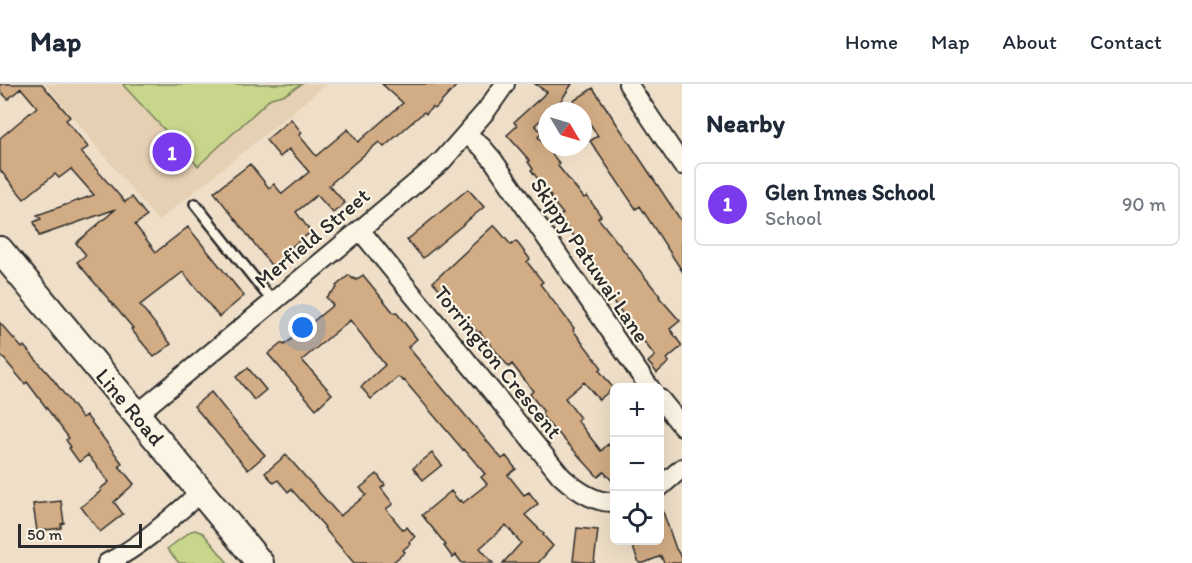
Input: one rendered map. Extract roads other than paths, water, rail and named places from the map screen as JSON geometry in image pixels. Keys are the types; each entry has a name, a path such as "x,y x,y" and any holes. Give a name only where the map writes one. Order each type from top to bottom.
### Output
{"main road":[{"name":"Line Road","path":"0,250 260,563"}],"street":[{"name":"Merfield Street","path":"136,415 442,161 486,111 505,84"},
{"path":"628,84 682,165"},
{"name":"Skippy Patuwai Lane","path":"466,134 493,160 647,383"},
{"name":"Torrington Crescent","path":"360,230 561,476 573,488 586,495 610,502"},
{"path":"664,404 682,426"},
{"path":"664,484 682,468"},
{"path":"107,563 147,537 201,492"}],"lane":[{"path":"195,204 273,302"}],"place":[{"name":"Glen Innes School","path":"172,152"}]}
